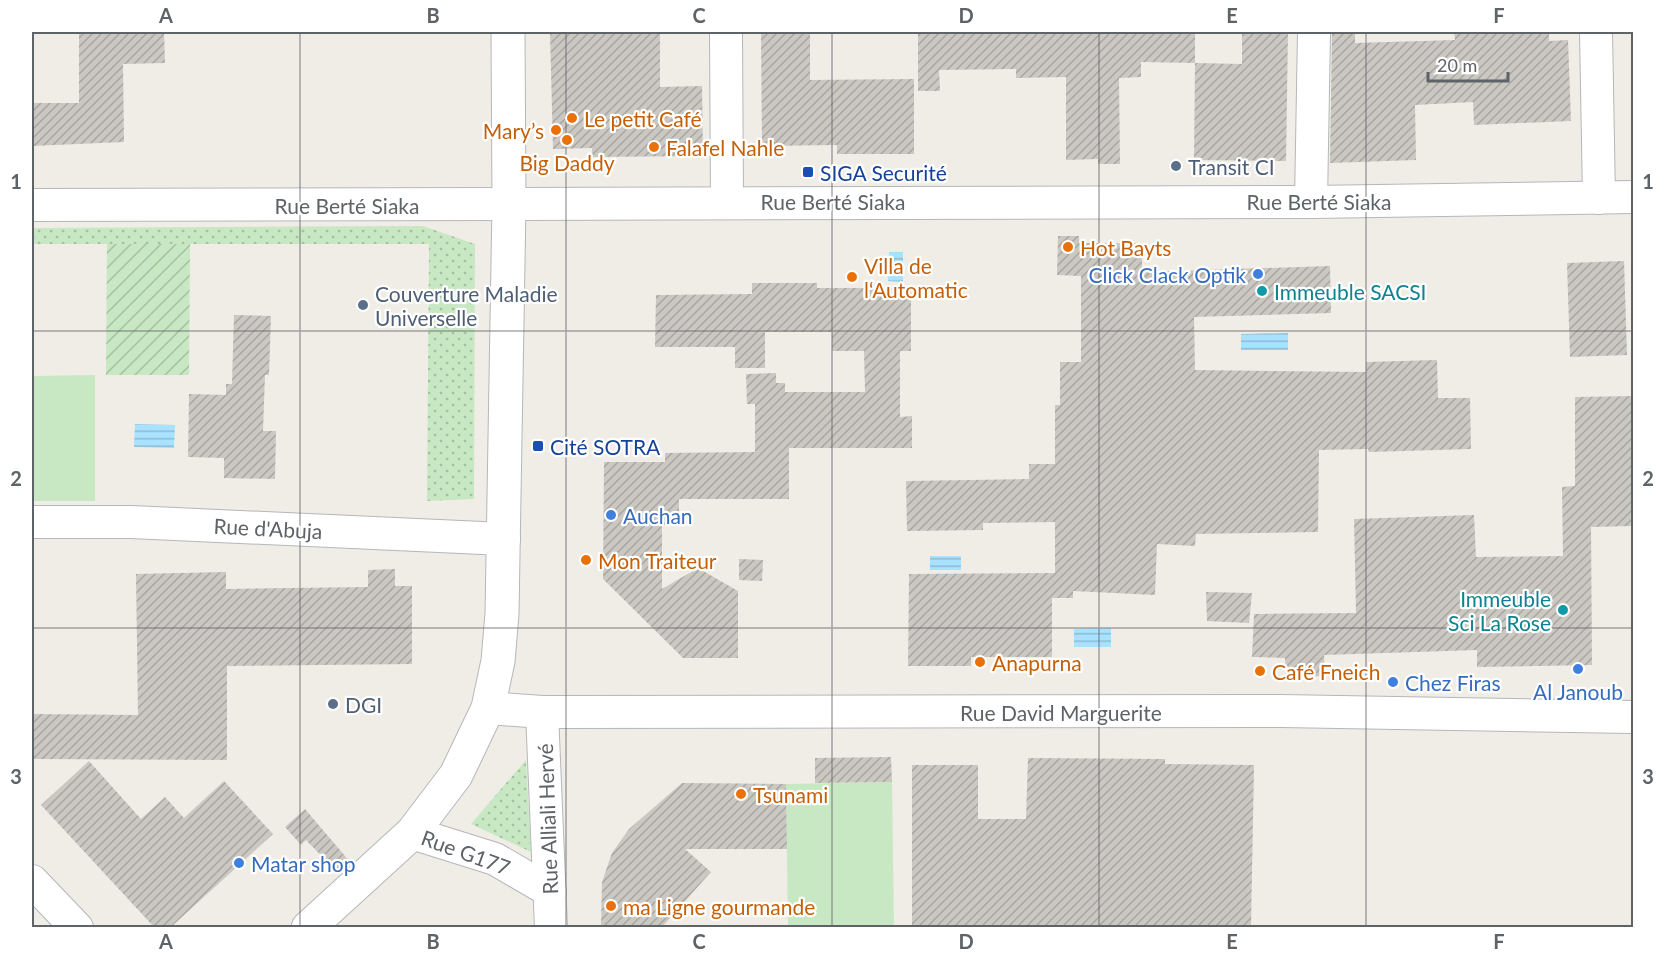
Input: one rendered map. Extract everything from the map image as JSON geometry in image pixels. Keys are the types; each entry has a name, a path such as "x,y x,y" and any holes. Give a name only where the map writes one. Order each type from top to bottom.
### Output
{"street":[{"path":"308,927 412,833 456,775 488,708 498,661 502,614 509,204 508,32"},
{"path":"726,32 727,201"},
{"path":"1311,201 1314,32"},
{"path":"1596,32 1599,198"},
{"name":"Rue Berté Siaka","path":"32,205 727,201 1311,201 1634,197"},
{"name":"Rue d'Abuja","path":"32,522 131,522 504,539"},
{"name":"Rue David Marguerite","path":"488,708 542,711 1281,711 1634,717"},
{"name":"Rue Alliali Hervé","path":"542,711 551,927"},
{"name":"Rue G177","path":"412,833 495,859 550,891"},
{"path":"32,880 77,927"}],"green space":[{"path":"423,226 475,244 474,499 427,501 429,244 32,244 32,228"},
{"path":"107,244 190,244 189,375 106,375"},
{"path":"95,375 95,501 32,501 32,376"},
{"path":"526,760 531,852 471,824"},
{"path":"892,782 894,927 788,927 786,784"}],"water":[{"path":"889,252 903,252 903,282 888,281"},
{"path":"1288,333 1288,350 1241,350 1241,334"},
{"path":"135,424 175,425 174,448 134,447"},
{"path":"930,556 961,556 961,570 930,570"},
{"path":"1111,628 1111,647 1074,647 1074,629"}],"building":[{"path":"79,32 164,32 165,63 123,64 124,142 32,146 32,103 79,103"},
{"path":"550,32 660,32 660,87 702,86 703,156 592,157 592,148 553,149"},
{"path":"761,32 810,32 810,80 914,79 914,154 837,154 837,145 762,146"},
{"path":"918,32 1195,32 1195,63 1141,62 1141,77 1119,78 1120,164 1098,164 1098,159 1066,160 1066,77 1016,78 1016,69 939,70 940,91 918,91"},
{"path":"1242,32 1288,32 1286,161 1194,160 1195,63 1242,64"},
{"path":"1332,32 1355,32 1355,43 1455,40 1454,32 1549,32 1549,41 1568,40 1571,121 1474,125 1473,102 1415,105 1416,160 1330,163"},
{"path":"1058,236 1079,236 1079,243 1142,243 1142,272 1330,266 1331,313 1194,317 1195,370 1366,372 1366,362 1437,360 1438,398 1470,398 1471,449 1369,452 1368,449 1319,450 1318,532 1196,534 1195,546 1157,544 1155,595 1073,591 1073,598 1052,598 1052,657 971,657 971,666 908,666 909,574 1055,573 1055,522 983,523 983,530 907,531 906,481 1029,479 1029,464 1055,464 1055,405 1060,405 1060,362 1081,362 1081,276 1057,275"},
{"path":"1624,261 1627,355 1570,357 1567,263"},
{"path":"752,283 817,283 817,288 911,288 911,351 900,351 900,417 912,416 912,448 789,448 789,499 679,499 679,524 662,525 662,589 698,568 738,591 738,658 683,658 603,579 604,462 665,462 665,453 755,452 755,404 747,404 746,374 776,373 776,383 785,383 785,392 865,392 864,351 832,351 832,332 765,332 765,368 735,368 735,347 655,347 656,295 752,294"},
{"path":"234,315 271,316 269,375 265,375 263,431 276,431 275,479 224,478 224,458 188,457 189,394 226,395 226,384 232,384"},
{"path":"1634,396 1634,526 1591,527 1592,665 1477,667 1477,650 1324,655 1325,676 1286,677 1285,658 1252,657 1254,614 1356,613 1354,519 1474,515 1476,557 1563,556 1562,487 1575,486 1575,397"},
{"path":"739,559 763,560 762,581 739,580"},
{"path":"395,569 395,586 412,586 412,664 227,666 227,760 32,759 32,714 138,715 136,574 226,572 226,589 368,587 368,570"},
{"path":"1206,592 1252,593 1249,623 1207,621"},
{"path":"891,757 892,782 815,783 815,758"},
{"path":"1028,758 1165,759 1165,764 1254,765 1251,927 912,927 912,765 978,765 978,819 1026,819"},
{"path":"89,761 141,819 165,797 184,818 224,781 273,834 171,927 154,927 41,805"},
{"path":"682,783 786,784 787,849 685,849 711,872 662,927 601,927 602,882 612,853 629,829"},
{"path":"305,809 351,863 339,874 306,840 301,845 285,827"}],"place":[{"name":"Le petit Café","path":"572,118"},
{"name":"Mary’s","path":"556,130"},
{"name":"Big Daddy","path":"567,140"},
{"name":"Falafel Nahle","path":"654,147"},
{"name":"Transit CI","path":"1176,166"},
{"name":"SIGA Securité","path":"808,172"},
{"name":"Hot Bayts","path":"1068,247"},
{"name":"Click Clack Optik","path":"1258,274"},
{"name":"Villa de l‘Automatic","path":"852,277"},
{"name":"Immeuble SACSI","path":"1262,291"},
{"name":"Couverture Maladie Universelle","path":"363,305"},
{"name":"Cité SOTRA","path":"538,446"},
{"name":"Auchan","path":"611,515"},
{"name":"Mon Traiteur","path":"586,560"},
{"name":"Immeuble Sci La Rose","path":"1563,610"},
{"name":"Anapurna","path":"980,662"},
{"name":"Al Janoub","path":"1578,669"},
{"name":"Café Fneich","path":"1260,671"},
{"name":"Chez Firas","path":"1393,682"},
{"name":"DGI","path":"333,704"},
{"name":"Tsunami","path":"741,794"},
{"name":"Matar shop","path":"239,863"},
{"name":"ma Ligne gourmande","path":"611,906"}]}
